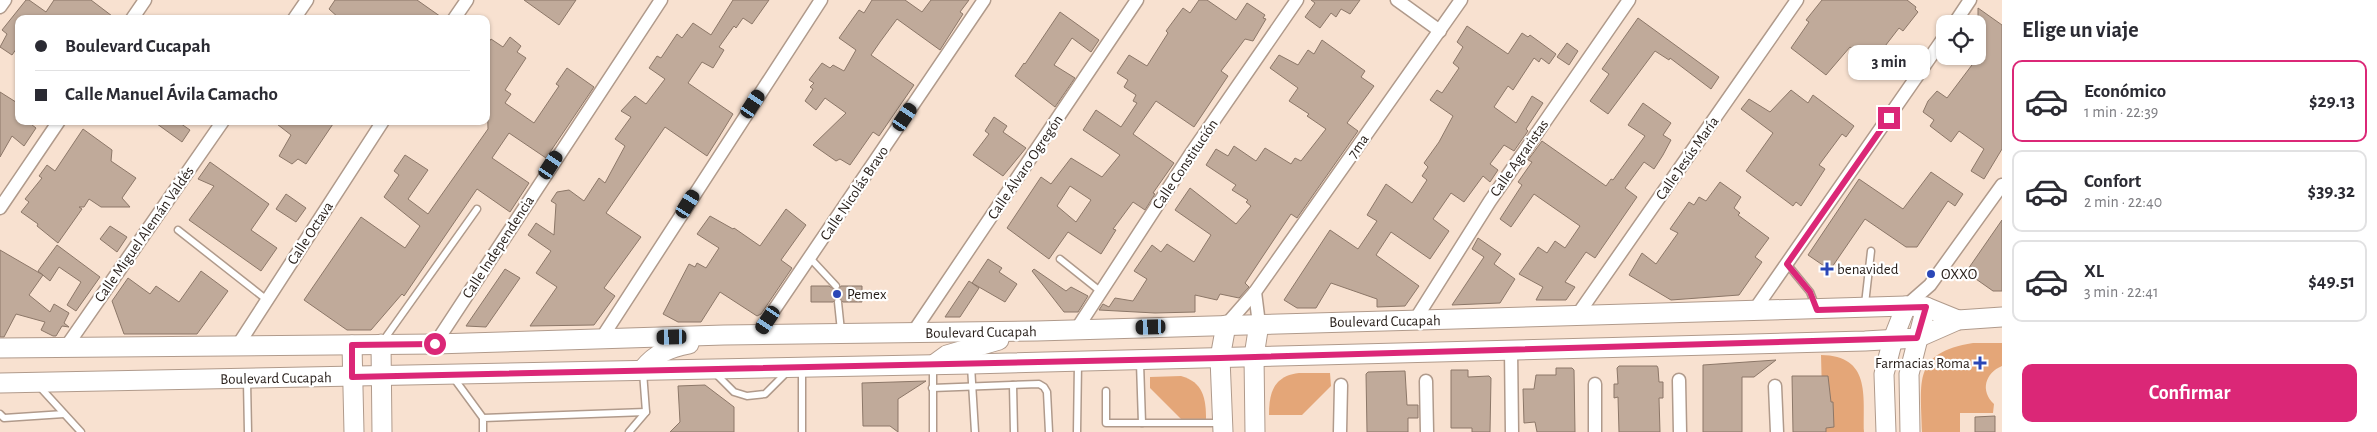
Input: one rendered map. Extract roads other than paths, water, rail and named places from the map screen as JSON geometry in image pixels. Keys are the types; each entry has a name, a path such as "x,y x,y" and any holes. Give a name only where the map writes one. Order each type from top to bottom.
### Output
{"main road":[{"name":"Boulevard Cucapah","path":"0,348 435,344 724,335 912,334 1576,317 1906,306 1926,307 1958,320"},
{"path":"1886,432 1884,374 1893,339 1906,306"},
{"path":"1910,432 1909,374 1926,307"},
{"name":"Boulevard Cucapah","path":"0,383 155,378 352,377 643,369 1078,362 1893,339 1917,338 1958,320 2002,317"},
{"path":"1255,432 1254,356 1259,324"},
{"path":"1223,427 1220,358 1226,325"},
{"path":"934,365 947,355 974,346 1037,331"},
{"path":"643,369 653,357 668,348 724,335"},
{"path":"381,344 382,432"},
{"path":"352,345 354,432"}],"street":[{"path":"0,7 5,0"},
{"path":"135,15 145,0"},
{"path":"297,15 307,0"},
{"path":"457,15 467,0"},
{"name":"Calle Independencia","path":"435,344 661,0"},
{"path":"601,338 821,0"},
{"name":"Calle Nicolás Bravo","path":"757,335 984,0"},
{"name":"Calle Álvaro Ogregón","path":"912,334 1137,0"},
{"name":"Calle Constitución","path":"1076,330 1100,291 1297,0"},
{"path":"1397,0 1440,31"},
{"name":"7ma","path":"1226,325 1255,292 1461,0"},
{"name":"Calle Agraristas","path":"1415,320 1490,201 1628,0"},
{"name":"Calle Jesús María","path":"1576,317 1797,0"},
{"path":"1960,15 1970,0"},
{"path":"1753,312 1936,49"},
{"path":"0,208 57,125"},
{"name":"Calle Miguel Alemán Valdés","path":"66,347 220,125"},
{"name":"Calle Octava","path":"238,345 379,125"},
{"path":"1906,306 1930,285 2002,185"},
{"path":"1926,307 1930,285"},
{"path":"1255,292 1259,324"},
{"path":"1511,349 1512,432"},
{"path":"1679,380 1680,432"},
{"path":"1426,381 1427,432"},
{"path":"1595,384 1595,432"},
{"path":"1340,432 1342,385"},
{"path":"1775,386 1777,432"}],"lane":[{"path":"381,344 477,209"},
{"path":"178,230 267,300"},
{"path":"1864,308 1871,251"},
{"path":"810,258 836,286"},
{"path":"1060,259 1100,291"},
{"path":"1787,264 1810,292 1817,310"},
{"path":"838,302 842,334"},
{"path":"1140,359 1142,423"},
{"path":"1077,432 1078,362"},
{"path":"971,364 974,432"},
{"path":"932,432 934,365"},
{"path":"709,368 734,392 747,396 765,394 797,367"},
{"path":"797,367 802,432"},
{"path":"629,432 646,412 643,369"},
{"path":"451,374 483,418 483,432"},
{"path":"247,378 248,432"},
{"path":"35,383 81,432"},
{"path":"932,388 1039,384 1044,386 1047,392 1049,432"},
{"path":"1013,385 1014,432"},
{"path":"1106,391 1106,423 1223,427"},
{"path":"483,418 646,412"},
{"path":"0,414 4,418 64,414"}],"place":[{"name":"benavided","path":"1827,269"},
{"name":"OXXO","path":"1931,274"},
{"name":"Pemex","path":"837,294"},
{"name":"Farmacias Roma","path":"1980,363"}]}
